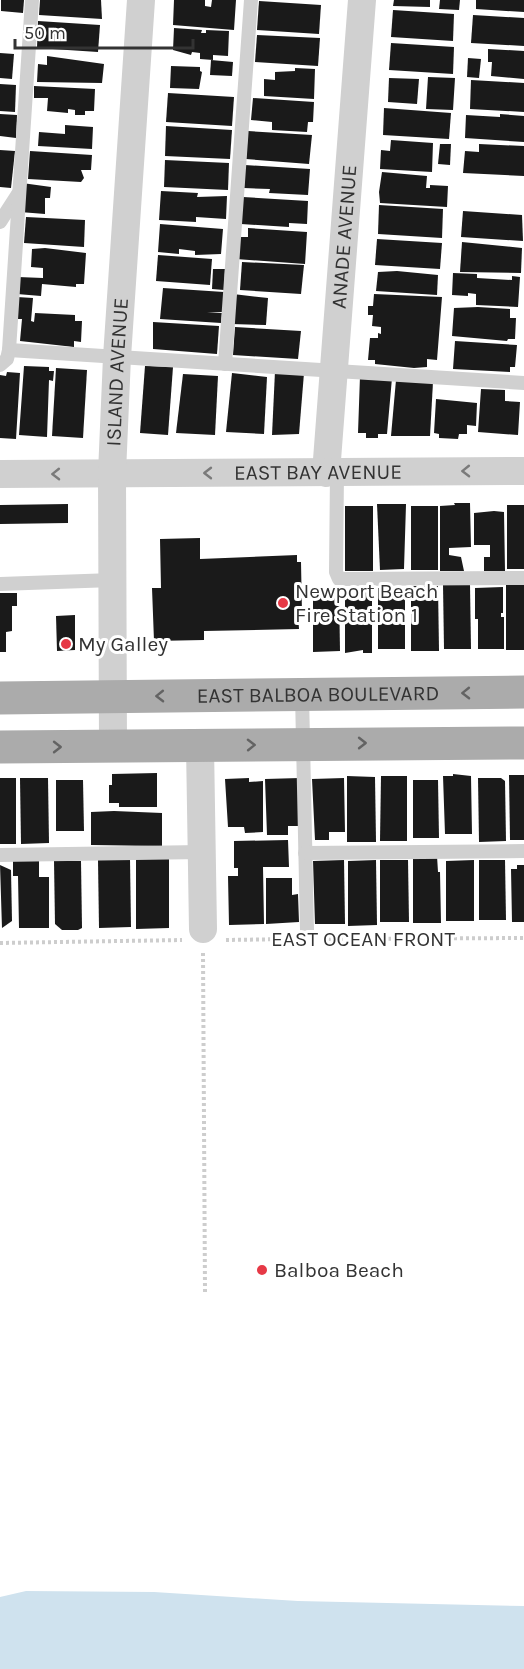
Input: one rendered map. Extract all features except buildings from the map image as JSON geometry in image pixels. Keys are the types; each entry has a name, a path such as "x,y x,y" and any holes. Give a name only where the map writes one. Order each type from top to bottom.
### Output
{"main road":[{"name":"EAST BALBOA BOULEVARD","path":"0,698 524,692"},
{"path":"0,747 524,743"}],"street":[{"name":"ISLAND AVENUE","path":"113,746 112,473 117,357 141,0"},
{"name":"ANADE AVENUE","path":"332,473 333,371 362,0"},
{"name":"EAST BAY AVENUE","path":"0,474 524,471"},
{"path":"200,746 202,940"}],"lane":[{"path":"0,365 7,359 9,350 32,0"},
{"path":"225,364 251,0"},
{"path":"0,222 19,193"},
{"path":"9,350 524,383"},
{"path":"332,473 336,572 339,579 524,578"},
{"path":"0,584 113,580"},
{"path":"302,694 305,854 302,935"},
{"path":"305,854 524,850"},
{"path":"0,855 202,852"}],"path":[{"name":"EAST OCEAN FRONT","path":"0,943 202,940 302,935"},
{"name":"EAST OCEAN FRONT","path":"320,939 524,938"},
{"path":"202,940 205,1292"}],"water":[{"path":"26,1591 154,1592 298,1601 524,1606 524,1669 0,1669 0,1597"}],"place":[{"name":"Newport Beach Fire Station 1","path":"283,603"},
{"name":"My Galley","path":"66,644"},
{"name":"Balboa Beach","path":"262,1270"}]}
